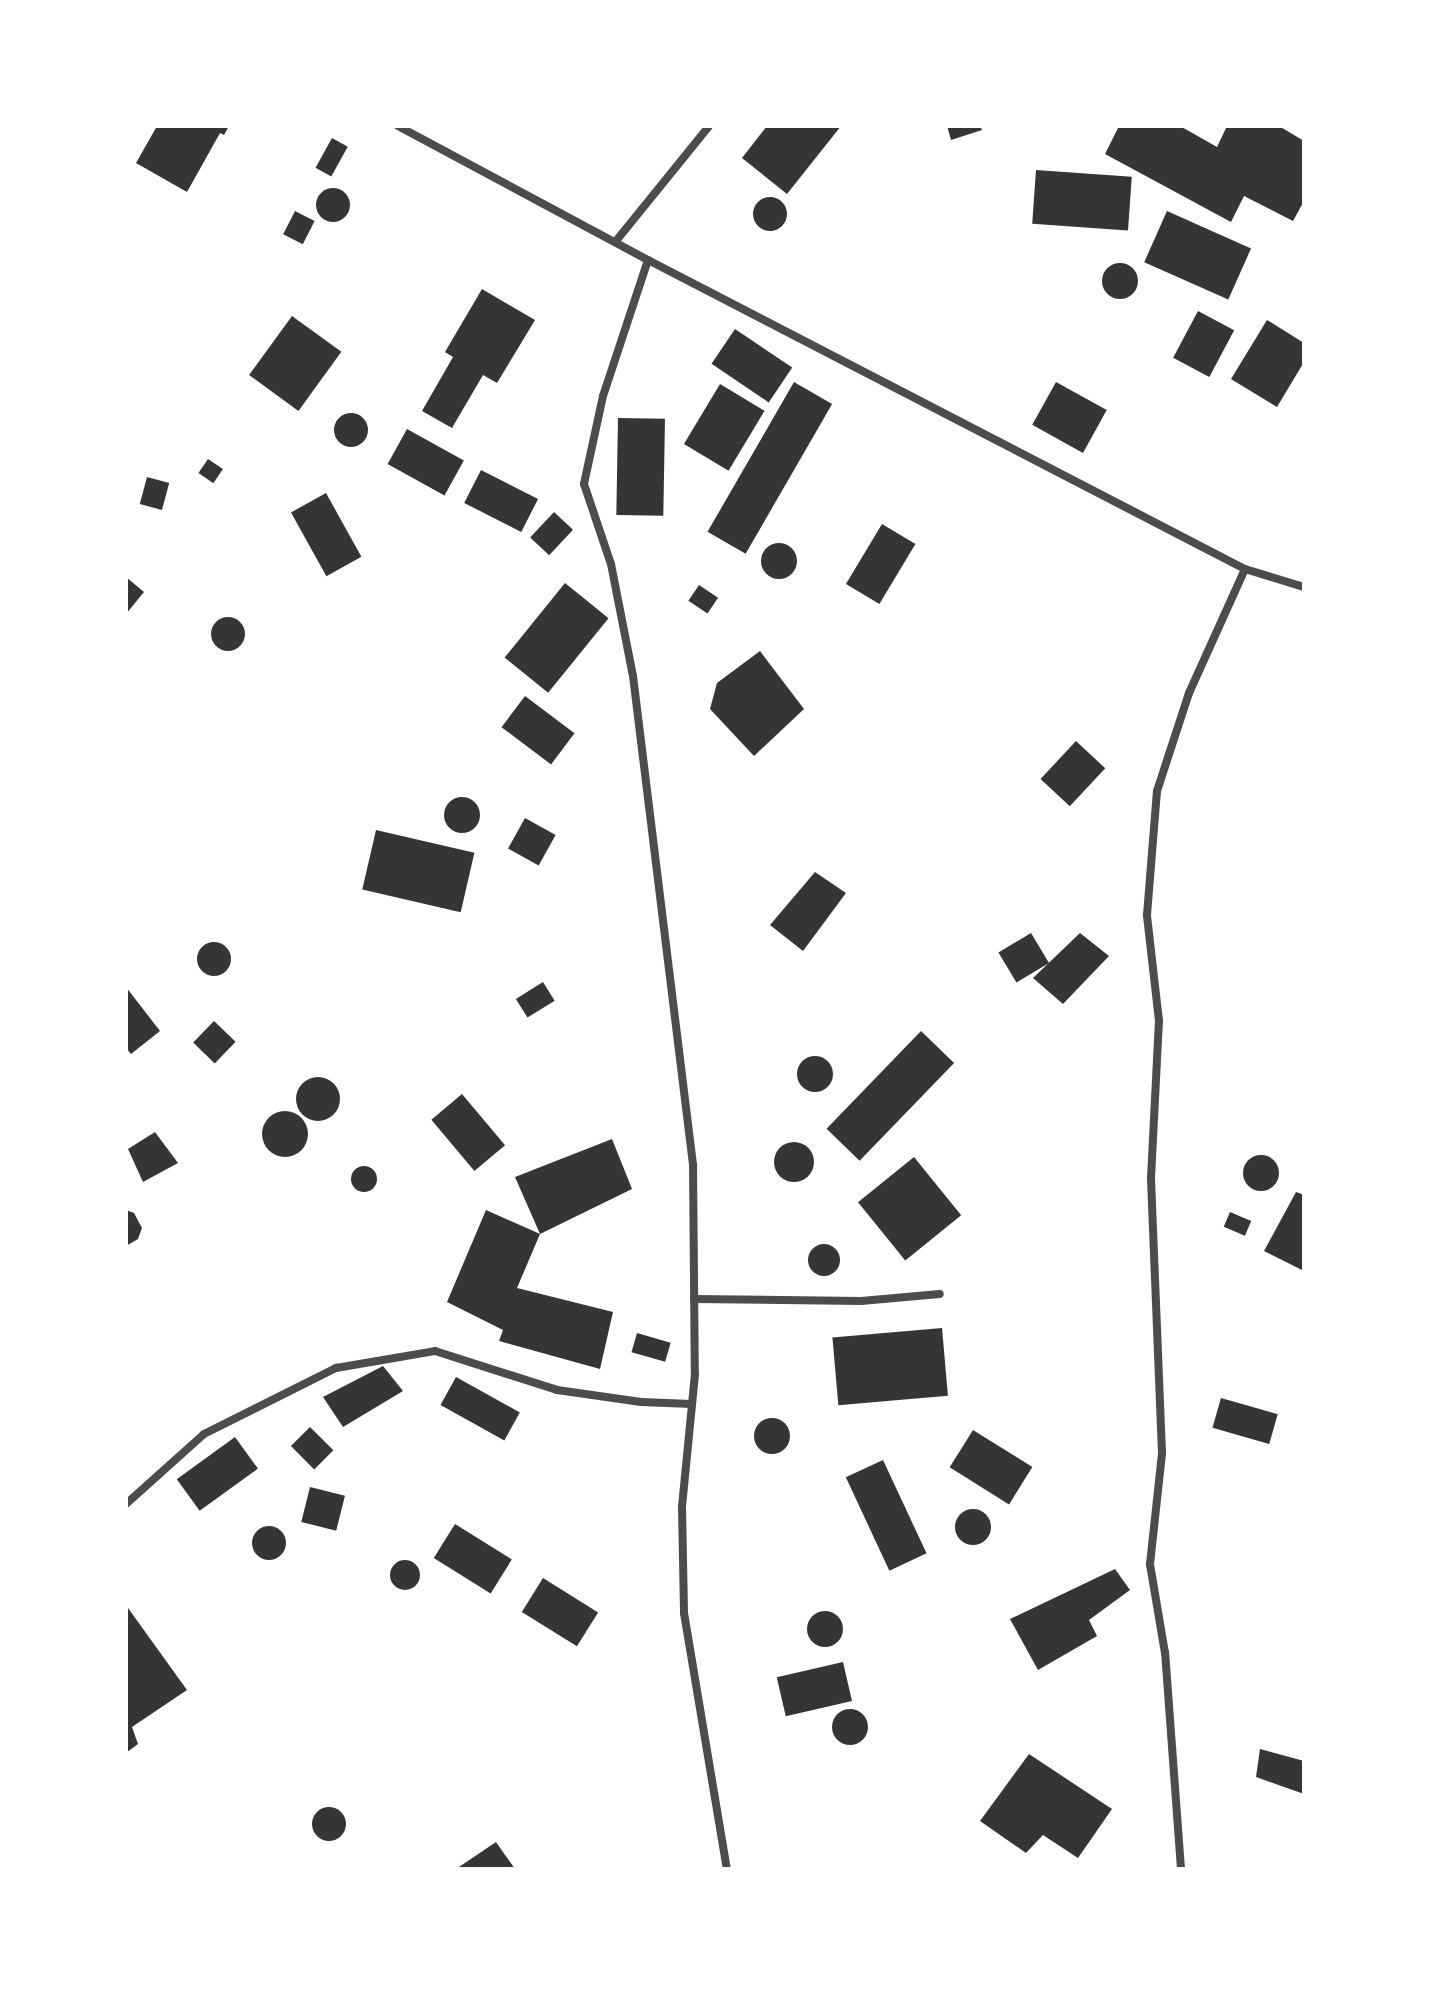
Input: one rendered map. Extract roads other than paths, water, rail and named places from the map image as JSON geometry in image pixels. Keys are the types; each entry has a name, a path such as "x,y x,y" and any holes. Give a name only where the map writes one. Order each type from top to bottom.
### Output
{"street":[{"path":"398,126 648,260 1245,569 1304,587"},
{"path":"616,241 709,126"},
{"path":"648,260 603,396 584,484 611,564 633,676 693,1165 692,1404 682,1507 684,1613 727,1869"},
{"path":"1181,1869 1165,1653 1150,1564 1162,1438 1151,1178 1159,1021 1147,915 1157,791 1189,693 1245,569"},
{"path":"694,1299 861,1301 940,1294"},
{"path":"126,1504 204,1434 336,1368 435,1351 557,1390 641,1402 692,1404"}]}
